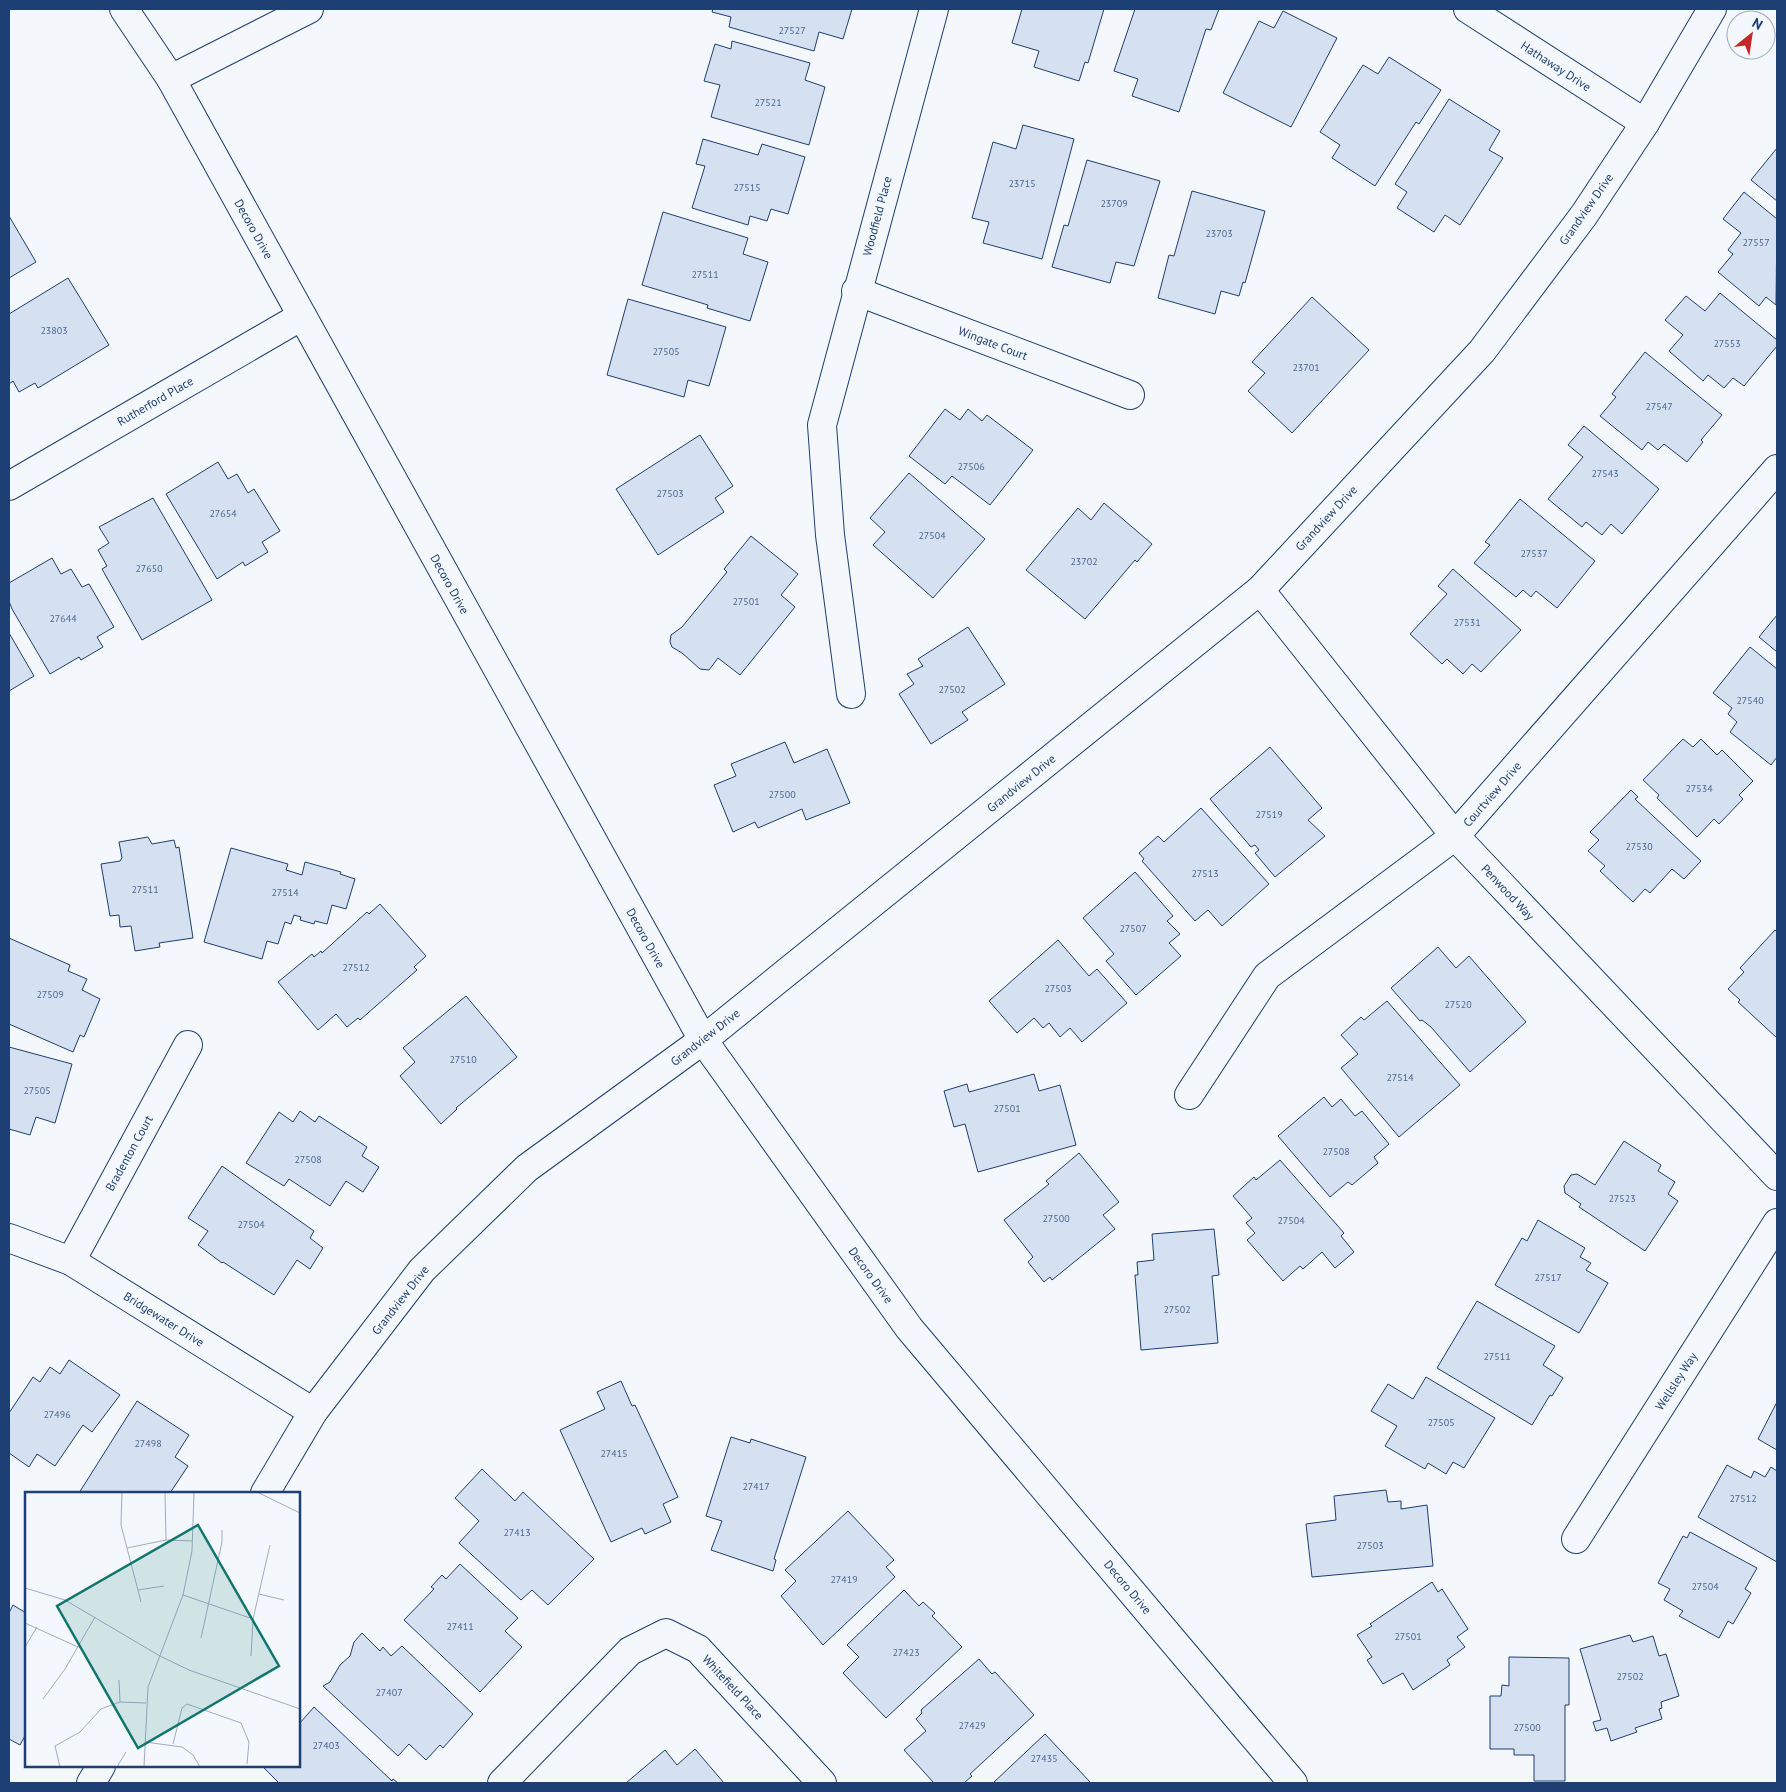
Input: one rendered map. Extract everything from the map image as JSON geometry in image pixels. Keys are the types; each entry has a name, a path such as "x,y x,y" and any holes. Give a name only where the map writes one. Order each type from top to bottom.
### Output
{"street":[{"name":"Decoro Drive","path":"124,9 171,79 703,1040 909,1328 1292,1783"},
{"path":"171,79 309,9"},
{"name":"Woodfield Place","path":"851,694 830,535 822,425 856,291 934,9"},
{"name":"Hathaway Drive","path":"1468,9 1645,123"},
{"name":"Grandview Drive","path":"265,1492 314,1412 422,1270 527,1168 703,1040 1260,590 1482,351 1584,215 1645,123 1712,9"},
{"name":"Wingate Court","path":"856,291 1130,395"},
{"name":"Rutherford Place","path":"9,486 302,316"},
{"name":"Courtview Drive","path":"1189,1095 1267,976 1455,836 1777,469"},
{"name":"Penwood Way","path":"1260,590 1455,836 1777,1176"},
{"name":"Bradenton Court","path":"71,1261 188,1045"},
{"name":"Wellsley Way","path":"1576,1539 1777,1223"},
{"name":"Bridgewater Drive","path":"9,1238 71,1261 314,1412"},
{"name":"Whitefield Place","path":"502,1783 630,1651 666,1634 698,1649 822,1783"}],"building":[{"path":"713,9 852,9 843,39 819,32 814,51 729,27 731,17 712,12"},
{"path":"1022,9 1104,9 1088,63 1085,62 1079,81 1034,67 1039,51 1012,43"},
{"path":"1135,9 1219,9 1211,30 1206,29 1179,112 1132,96 1138,79 1114,71"},
{"path":"1283,11 1337,38 1291,127 1223,93 1259,21 1274,28"},
{"path":"732,41 810,63 805,80 825,87 809,145 711,117 720,85 704,81 715,44 731,49"},
{"path":"1389,57 1441,90 1419,124 1416,122 1375,186 1332,158 1340,145 1320,132 1363,65 1378,74"},
{"path":"1449,99 1500,131 1489,150 1503,158 1460,225 1445,215 1434,232 1397,208 1407,192 1395,184"},
{"path":"1023,125 1074,139 1042,259 983,243 989,222 972,218 993,142 1016,149"},
{"path":"703,139 758,155 762,144 805,157 788,214 771,209 767,221 750,216 748,225 692,208 705,166 696,164"},
{"path":"1777,148 1777,201 1751,180"},
{"path":"1087,160 1160,181 1134,266 1116,262 1110,283 1052,267 1064,225 1068,226"},
{"path":"1192,191 1265,211 1245,283 1243,282 1239,296 1221,291 1215,314 1158,298 1169,255 1174,256"},
{"path":"1744,192 1777,219 1776,305 1766,297 1759,306 1718,272 1733,254 1728,250 1741,233 1723,219"},
{"path":"663,212 748,238 743,254 768,262 750,321 707,308 708,305 642,285"},
{"path":"9,216 36,262 9,278"},
{"path":"68,278 109,345 38,388 35,383 19,392 13,381 9,384 9,314"},
{"path":"1720,293 1777,340 1777,346 1744,386 1733,378 1724,388 1708,375 1703,381 1669,351 1683,335 1665,320 1686,296 1705,311"},
{"path":"1312,297 1369,350 1292,433 1248,391 1265,373 1252,362"},
{"path":"628,299 726,327 709,386 688,380 684,397 607,375"},
{"path":"1645,352 1722,415 1701,440 1703,442 1687,462 1664,444 1658,450 1648,442 1642,450 1600,416 1616,397 1612,394"},
{"path":"945,409 960,420 968,409 982,421 987,415 1033,450 990,505 952,476 945,484 909,456"},
{"path":"1584,426 1659,489 1622,534 1611,524 1602,535 1586,522 1582,527 1548,499 1583,457 1568,445"},
{"path":"700,435 733,486 715,498 724,512 658,555 616,489"},
{"path":"218,462 228,479 237,474 248,493 254,489 280,531 262,542 268,552 245,566 243,562 217,579 166,494"},
{"path":"909,473 985,539 933,598 873,545 885,532 870,518"},
{"path":"153,498 212,600 142,640 102,569 107,566 98,550 109,543 99,527"},
{"path":"1520,499 1595,561 1557,608 1536,591 1531,597 1523,590 1516,597 1474,563 1490,545 1485,542"},
{"path":"1104,503 1152,544 1137,562 1135,560 1085,619 1026,570 1078,508 1091,520"},
{"path":"751,536 798,574 781,595 795,607 740,675 718,658 709,670 700,669 672,647 670,642 671,635 682,627 727,572 724,569"},
{"path":"52,558 61,574 71,569 82,587 89,584 114,627 97,637 103,647 81,660 79,657 50,674 12,609 9,601 9,583"},
{"path":"1453,569 1521,630 1481,672 1472,664 1463,674 1447,659 1442,664 1410,634 1447,594 1438,586"},
{"path":"1777,615 1777,652 1759,637"},
{"path":"968,627 1005,684 962,712 968,720 931,744 899,694 914,684 907,674 923,666 918,659"},
{"path":"9,633 34,676 9,691"},
{"path":"1750,647 1777,669 1777,757 1771,765 1730,732 1737,722 1728,714 1732,708 1713,693"},
{"path":"1683,739 1693,747 1701,739 1717,755 1722,750 1753,781 1739,795 1743,799 1719,824 1714,819 1697,837 1657,798 1659,795 1643,780"},
{"path":"785,742 794,763 827,749 850,803 806,820 802,809 758,828 755,822 733,832 714,785 736,776 731,764"},
{"path":"1270,747 1322,808 1308,820 1325,836 1275,877 1255,853 1259,850 1255,845 1251,847 1210,799"},
{"path":"1631,790 1638,797 1635,799 1701,861 1684,879 1672,869 1650,893 1645,889 1633,902 1600,871 1605,866 1588,851 1599,840 1590,832"},
{"path":"1201,808 1269,884 1222,926 1208,910 1195,921 1142,861 1144,859 1139,853 1158,836 1164,842"},
{"path":"148,837 152,844 174,840 176,848 179,847 193,938 159,943 160,947 135,951 131,926 120,927 119,915 110,916 101,864 120,861 122,858 119,842"},
{"path":"231,848 288,864 286,870 302,875 305,862 341,872 340,874 355,879 346,909 332,905 327,924 315,921 314,924 300,920 301,917 294,915 291,924 285,922 278,944 267,941 262,959 204,942"},
{"path":"1135,872 1173,916 1167,921 1180,934 1169,943 1181,956 1136,995 1106,961 1114,954 1083,918"},
{"path":"380,904 426,956 414,967 417,970 360,1020 358,1018 347,1027 336,1014 318,1030 278,982 312,954 314,957 321,951 322,953 367,912 369,914"},
{"path":"1775,930 1777,932 1777,1038 1738,1002 1740,1000 1728,989 1744,972 1740,968"},
{"path":"9,938 70,965 68,971 87,979 82,990 100,999 84,1037 80,1035 73,1052 9,1024"},
{"path":"1058,940 1089,976 1097,969 1127,1003 1082,1042 1070,1028 1060,1037 1049,1023 1043,1028 1034,1018 1017,1033 989,1001"},
{"path":"1438,947 1456,968 1469,956 1526,1022 1470,1072 1431,1027 1422,1020 1420,1021 1391,988"},
{"path":"466,996 517,1057 456,1108 441,1124 400,1076 415,1062 403,1048"},
{"path":"1387,1001 1460,1085 1399,1137 1341,1068 1358,1054 1341,1035 1361,1017 1364,1020"},
{"path":"9,1047 72,1064 55,1123 36,1117 30,1135 9,1129"},
{"path":"1034,1074 1039,1091 1060,1085 1076,1145 978,1172 965,1124 954,1127 944,1091 967,1084 969,1092"},
{"path":"1324,1097 1332,1107 1341,1099 1355,1116 1362,1111 1389,1144 1374,1157 1378,1163 1352,1185 1348,1182 1330,1197 1278,1136"},
{"path":"300,1111 315,1122 319,1116 367,1147 362,1156 379,1167 363,1192 346,1181 330,1206 289,1179 284,1186 246,1163 279,1112 293,1122"},
{"path":"1624,1141 1661,1165 1658,1171 1675,1182 1668,1194 1678,1201 1645,1251 1579,1207 1581,1204 1565,1193 1564,1186 1571,1175 1577,1174 1595,1185"},
{"path":"1079,1153 1119,1202 1103,1215 1115,1229 1052,1280 1050,1277 1044,1282 1028,1262 1033,1257 1004,1220 1049,1184 1046,1181"},
{"path":"1280,1160 1344,1233 1341,1236 1354,1252 1335,1268 1322,1252 1303,1269 1300,1266 1283,1281 1247,1240 1255,1233 1246,1223 1252,1218 1233,1196 1254,1177 1256,1180"},
{"path":"222,1166 314,1231 310,1238 323,1248 310,1269 297,1260 274,1295 222,1263 198,1245 208,1231 188,1218"},
{"path":"1538,1220 1585,1248 1580,1257 1591,1263 1586,1270 1608,1283 1579,1333 1495,1285 1522,1238 1527,1241"},
{"path":"1214,1229 1219,1275 1212,1276 1218,1343 1141,1350 1135,1275 1138,1275 1137,1262 1154,1260 1152,1234"},
{"path":"1477,1301 1555,1346 1543,1365 1563,1378 1532,1425 1437,1368"},
{"path":"69,1360 120,1395 92,1432 83,1425 55,1466 37,1454 29,1467 9,1453 9,1413 33,1377 40,1382 50,1367 60,1374"},
{"path":"1426,1377 1495,1418 1464,1468 1453,1462 1446,1474 1428,1463 1425,1469 1385,1446 1397,1426 1371,1411 1388,1384 1413,1399"},
{"path":"621,1381 632,1406 635,1405 678,1497 663,1504 671,1522 645,1534 642,1528 611,1542 560,1430 605,1409 597,1392"},
{"path":"137,1401 189,1435 175,1457 188,1466 171,1492 80,1492"},
{"path":"1777,1402 1777,1450 1758,1439"},
{"path":"731,1437 750,1443 751,1439 806,1457 774,1559 776,1560 773,1571 711,1550 722,1521 706,1516"},
{"path":"1727,1465 1751,1478 1754,1471 1765,1477 1771,1467 1777,1471 1777,1562 1698,1517"},
{"path":"482,1469 515,1501 523,1492 594,1559 548,1605 532,1590 521,1600 459,1543 479,1521 455,1498"},
{"path":"1386,1490 1388,1502 1401,1501 1401,1509 1427,1505 1433,1566 1312,1577 1306,1524 1336,1520 1334,1496"},
{"path":"848,1511 894,1560 886,1567 895,1577 823,1645 781,1596 796,1581 785,1570"},
{"path":"1690,1532 1757,1568 1745,1589 1751,1593 1733,1624 1728,1621 1719,1638 1679,1616 1683,1611 1664,1600 1670,1589 1658,1583 1683,1536 1687,1538"},
{"path":"460,1564 518,1618 505,1631 522,1647 480,1692 404,1620 434,1589 431,1587 442,1575 446,1579"},
{"path":"1432,1582 1438,1592 1442,1589 1468,1629 1457,1637 1465,1647 1447,1660 1450,1665 1413,1690 1403,1673 1383,1684 1367,1660 1372,1657 1357,1635"},
{"path":"904,1590 919,1606 923,1602 935,1613 932,1616 962,1647 886,1718 843,1673 859,1657 847,1645"},
{"path":"13,1605 25,1612 25,1736 20,1745 9,1739 9,1613"},
{"path":"362,1633 380,1651 383,1647 391,1656 402,1646 473,1714 443,1748 440,1745 426,1760 409,1744 398,1756 323,1686 330,1682 340,1665 350,1656 354,1642"},
{"path":"1630,1635 1633,1642 1653,1636 1659,1656 1666,1654 1679,1696 1661,1702 1662,1708 1659,1709 1662,1719 1635,1728 1637,1732 1611,1741 1607,1728 1596,1731 1593,1722 1601,1720 1580,1649"},
{"path":"1509,1657 1569,1658 1569,1705 1565,1705 1565,1781 1534,1781 1534,1755 1514,1755 1514,1749 1490,1749 1490,1696 1501,1696 1502,1685 1509,1686"},
{"path":"979,1659 992,1674 995,1672 1034,1715 970,1774 972,1776 964,1783 934,1783 904,1750 926,1731 916,1719 922,1713 921,1710"},
{"path":"314,1707 392,1781 393,1779 398,1783 279,1783 263,1767 300,1767 300,1723"},
{"path":"1045,1734 1091,1783 993,1783"},
{"path":"695,1749 724,1783 626,1783 665,1750 677,1765"}]}
